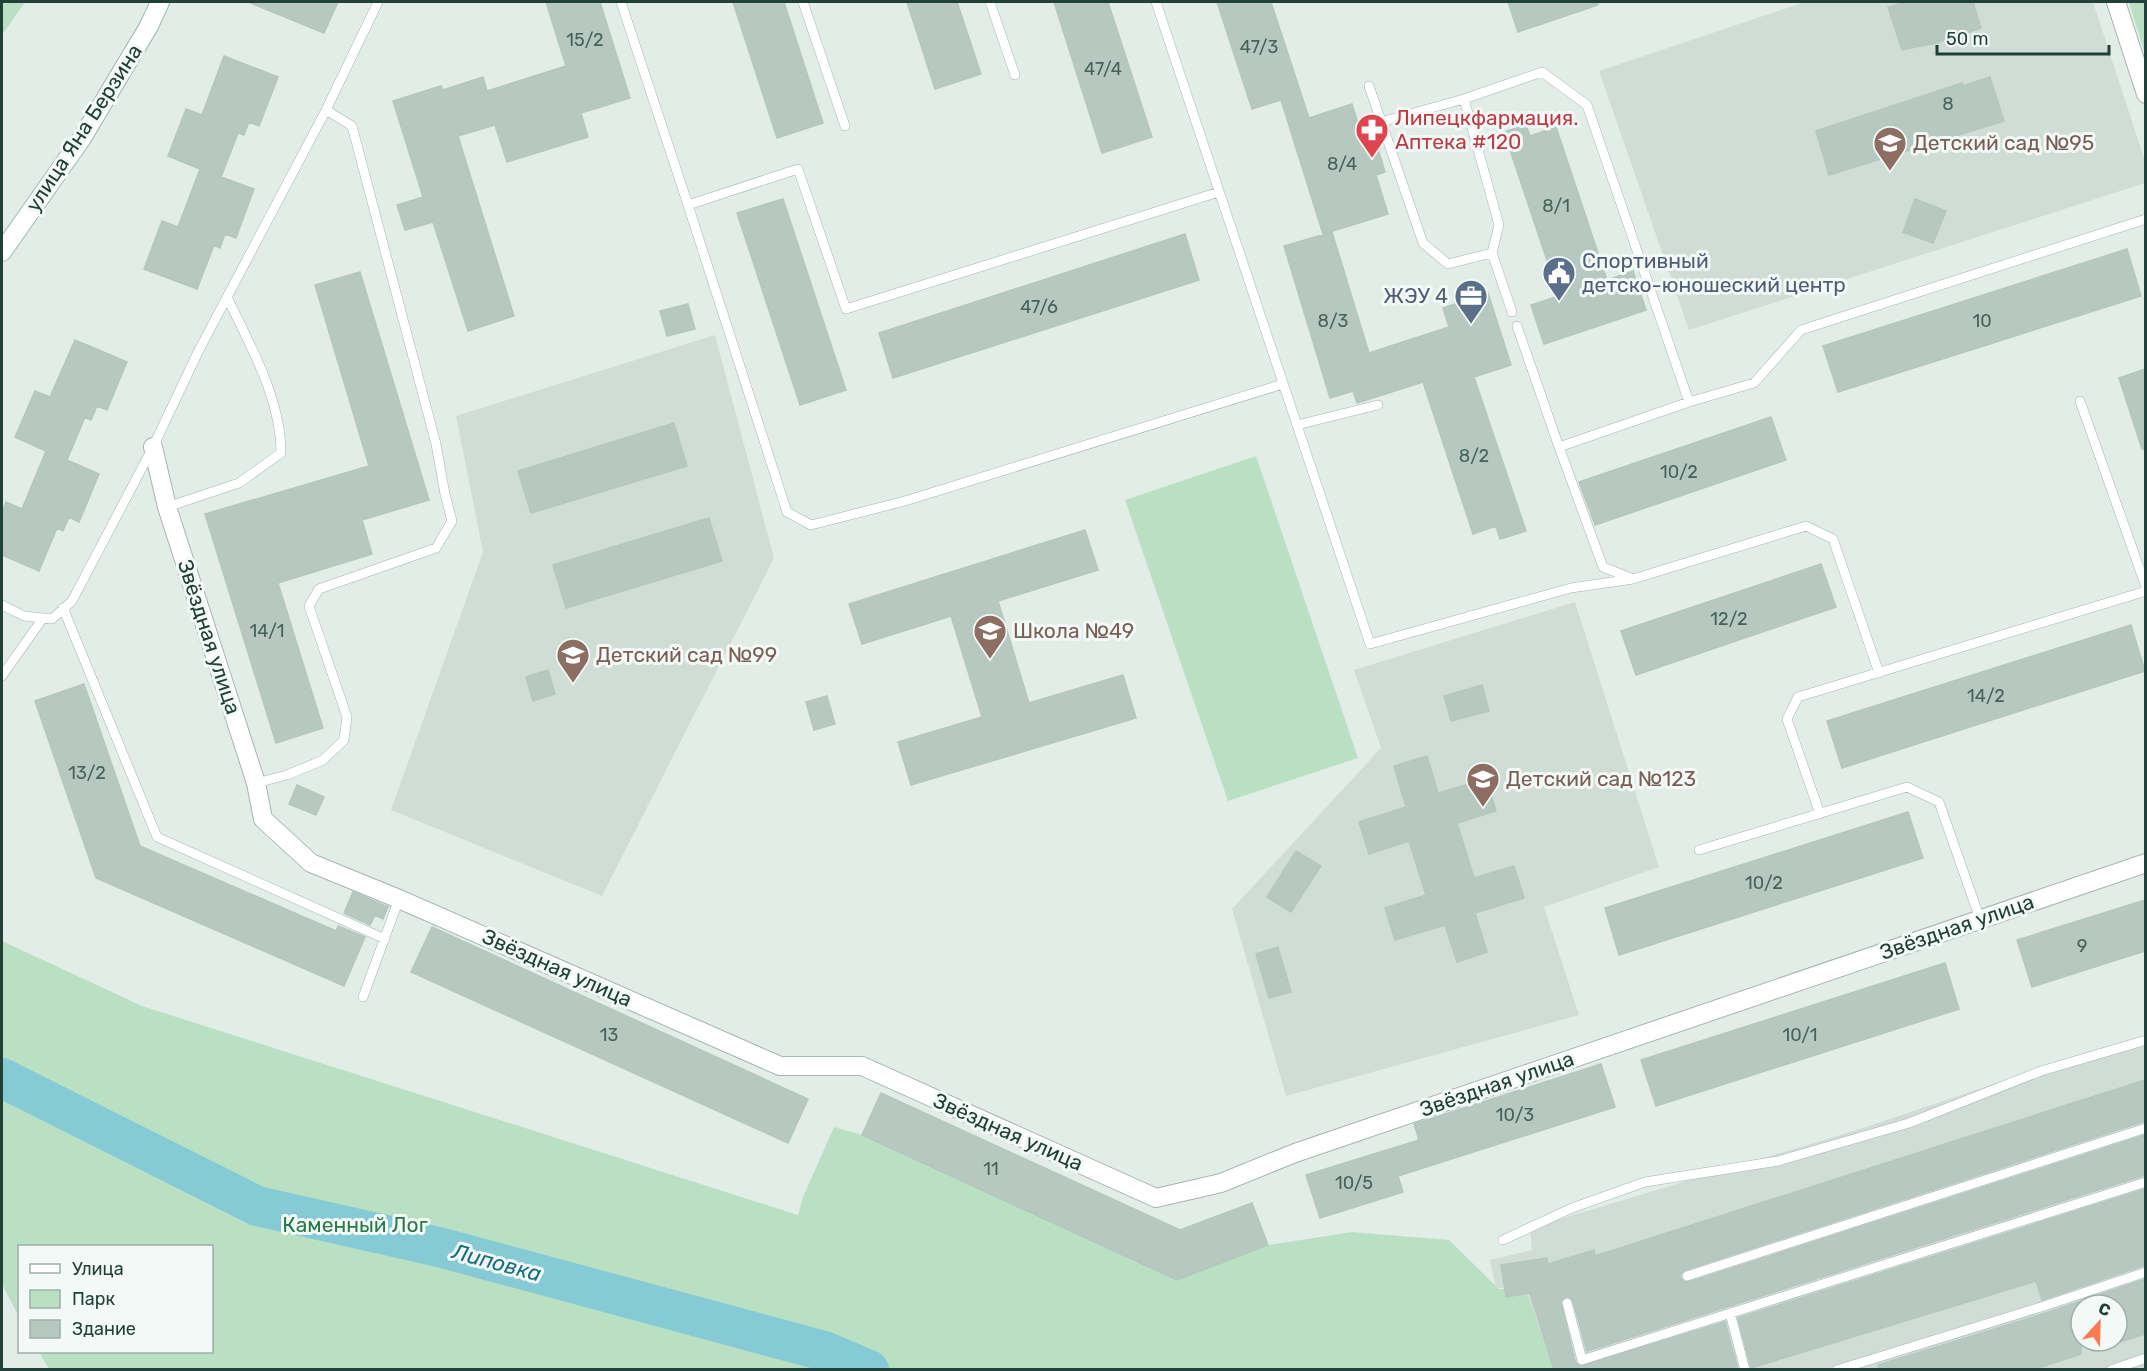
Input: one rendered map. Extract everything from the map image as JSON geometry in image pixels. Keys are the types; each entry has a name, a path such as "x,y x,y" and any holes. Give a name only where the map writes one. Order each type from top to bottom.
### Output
{"street":[{"name":"улица Яна Берзина","path":"2,252 82,138 149,26 160,2"},
{"path":"2116,2 2145,94"},
{"name":"Звёздная улица","path":"153,447 167,507 256,783 264,819 311,862 780,1066 862,1066 1155,1198 1221,1183 1295,1153 2145,863"}],"lane":[{"path":"2,605 24,616 52,618 72,601 153,447 227,297 327,110 378,2"},
{"path":"621,2 787,512 811,525 905,501 1283,384"},
{"path":"803,2 845,126"},
{"path":"990,2 1015,75"},
{"path":"1156,2 1370,644 1571,588 1633,579 1806,526 1833,539 1879,673"},
{"path":"1381,122 1464,99 1542,72 1587,105 1689,402"},
{"path":"1369,86 1423,243 1449,264 1492,253"},
{"path":"1464,99 1499,225 1492,253 1512,312"},
{"path":"256,783 287,775 323,760 344,740 347,717 309,606 319,589 436,548 452,521 436,444 352,126 327,110"},
{"path":"688,205 798,170 846,309 1219,192"},
{"path":"1559,447 1689,402 1754,383 1801,330 2145,219"},
{"path":"167,507 240,483 281,453 281,437 264,373 227,297"},
{"path":"1517,326 1603,567 1633,579"},
{"path":"1820,814 1787,719 1798,697 2145,589 2079,400"},
{"path":"1297,425 1378,405"},
{"path":"63,608 157,837 385,939"},
{"path":"2,676 43,618"},
{"path":"1699,850 1908,787 1939,802 1980,919"},
{"path":"363,997 399,899"},
{"path":"1503,1240 1572,1208 1645,1182 1778,1161 1909,1123 2041,1071 2145,1040"},
{"path":"1687,1276 2145,1128"},
{"path":"1567,1303 1582,1360 2145,1182"},
{"path":"1838,1370 2145,1272"},
{"path":"1730,1313 1745,1370"},
{"path":"2111,1370 2145,1358"}],"shaded area":[{"name":"Детский сад №95","path":"1805,2 2093,2 2145,161 2145,183 1689,330 1599,71"},
{"name":"Детский сад №99","path":"715,335 774,558 602,896 391,810 483,552 456,416"},
{"name":"Детский сад №123","path":"1575,602 1659,867 1544,907 1579,1015 1286,1096 1232,909 1381,748 1354,670"},
{"path":"2145,1037 2145,1369 1551,1369 1522,1288 1496,1288 1490,1260 1532,1250 1530,1228 1857,1130 2056,1063"}],"green space":[{"path":"2,2 25,2 2,35"},
{"path":"2129,2 2145,2 2145,54"},
{"path":"1256,456 1358,758 1228,801 1125,500"},
{"name":"Каменный Лог","path":"2,941 142,1006 798,1215 803,1197 834,1127 862,1135 1177,1280 1268,1245 1352,1232 1449,1240 1499,1289 1525,1289 1554,1369 49,1369 40,1353 213,1353 213,1245 18,1245 18,1315 2,1284"}],"building":[{"path":"248,2 338,2 324,33"},
{"path":"546,2 600,2 630,98 581,113 588,137 507,162 495,125 458,136 514,316 468,331 433,222 405,230 397,205 423,197 393,101 441,86 443,90 483,77 487,91 566,66"},
{"path":"733,2 784,2 823,123 777,138"},
{"path":"907,2 957,2 981,74 935,89"},
{"path":"1054,2 1108,2 1152,137 1102,153"},
{"path":"1217,2 1271,2 1309,118 1352,104 1368,156 1379,152 1385,172 1376,175 1388,214 1323,234 1281,100 1252,109"},
{"path":"1508,2 1598,2 1598,5 1518,32"},
{"path":"1907,2 1973,2 1981,28 1936,43 1902,50 1888,7"},
{"path":"224,56 278,77 259,126 249,122 244,135 238,133 221,177 254,189 236,238 225,234 220,248 214,245 197,289 144,269 162,221 178,227 200,169 168,156 186,109 202,115"},
{"path":"1990,77 2004,121 1829,175 1816,131 1962,83 1963,86"},
{"path":"1526,125 1530,136 1556,127 1607,280 1633,271 1646,310 1544,344 1531,305 1559,296 1504,132"},
{"path":"783,199 846,390 800,405 737,213"},
{"path":"1915,199 1946,211 1933,243 1903,232"},
{"path":"1332,232 1369,353 1449,327 1443,308 1488,293 1511,365 1474,377 1526,531 1500,539 1496,526 1473,534 1423,382 1357,403 1353,391 1330,398 1284,246"},
{"path":"1185,234 1199,280 893,378 879,333"},
{"path":"2127,249 2141,296 1838,392 1823,346"},
{"path":"360,272 429,500 362,520 372,554 278,583 323,728 276,743 205,514 369,466 315,285"},
{"path":"688,304 695,329 667,336 660,311"},
{"path":"75,340 127,362 107,410 97,406 91,420 85,417 67,460 99,474 79,522 69,517 63,531 57,528 39,571 2,555 2,513 6,502 22,509 46,451 15,437 35,391 50,397"},
{"path":"2145,369 2145,449 2142,449 2119,378"},
{"path":"1771,417 1786,460 1595,525 1579,482"},
{"path":"674,423 687,466 531,513 518,471"},
{"path":"709,518 722,561 566,608 553,565"},
{"name":"Школа №49","path":"1085,530 1098,570 998,601 1029,703 1123,675 1136,718 911,785 898,742 982,717 951,616 862,644 849,604"},
{"path":"1821,564 1836,607 1636,675 1621,631"},
{"path":"2131,625 2145,671 1842,768 1827,721"},
{"path":"548,670 555,694 533,701 526,677"},
{"path":"84,684 140,846 336,931 338,926 365,937 344,986 96,878 35,701"},
{"path":"1482,685 1489,711 1451,721 1444,696"},
{"path":"827,696 835,724 814,730 806,702"},
{"path":"1427,756 1438,793 1486,779 1496,811 1457,823 1474,878 1514,866 1524,898 1475,913 1487,952 1457,962 1445,925 1395,940 1385,908 1426,895 1409,841 1369,854 1359,822 1406,807 1394,766"},
{"path":"297,785 324,797 316,815 289,804"},
{"path":"1908,812 1923,858 1619,955 1605,908"},
{"path":"1296,851 1321,866 1291,912 1267,897"},
{"path":"353,892 388,907 383,919 375,915 370,925 344,913"},
{"path":"2145,900 2145,951 2032,987 2017,940"},
{"path":"432,927 808,1099 788,1143 411,972"},
{"path":"1278,947 1291,992 1269,998 1256,954"},
{"path":"1945,963 1959,1009 1656,1106 1641,1060"},
{"path":"1601,1064 1615,1107 1398,1176 1403,1192 1320,1218 1306,1175 1419,1140 1414,1124"},
{"path":"2145,1080 2145,1121 1685,1270 1680,1277 1683,1281 1689,1282 2145,1135 2145,1175 1587,1351 1573,1301 1568,1296 1561,1301 1575,1362 1580,1366 1725,1322 1738,1370 1554,1370 1530,1293 1506,1297 1501,1265 1547,1258 1548,1264 1594,1250 1595,1256"},
{"path":"881,1093 1180,1230 1252,1203 1268,1245 1177,1280 862,1135"},
{"path":"2145,1189 2145,1265 2042,1300 2036,1281 1751,1368 1738,1318"},
{"path":"2145,1279 2145,1334 2129,1339 2129,1293 2104,1293"},
{"path":"2069,1305 2069,1353 2081,1354 2032,1370 1879,1370 1878,1365"}],"waterway":[{"name":"Липовка","path":"2,1078 257,1206 439,1247 824,1351 869,1370"}],"place":[{"name":"Липецкфармация. Аптека #120","path":"1372,159"},
{"name":"Детский сад №95","path":"1890,172"},
{"name":"Спортивный детско-юношеский центр","path":"1559,302"},
{"name":"ЖЭУ 4","path":"1471,325"},
{"name":"Школа №49","path":"990,660"},
{"name":"Детский сад №99","path":"573,684"},
{"name":"Детский сад №123","path":"1483,808"}]}
